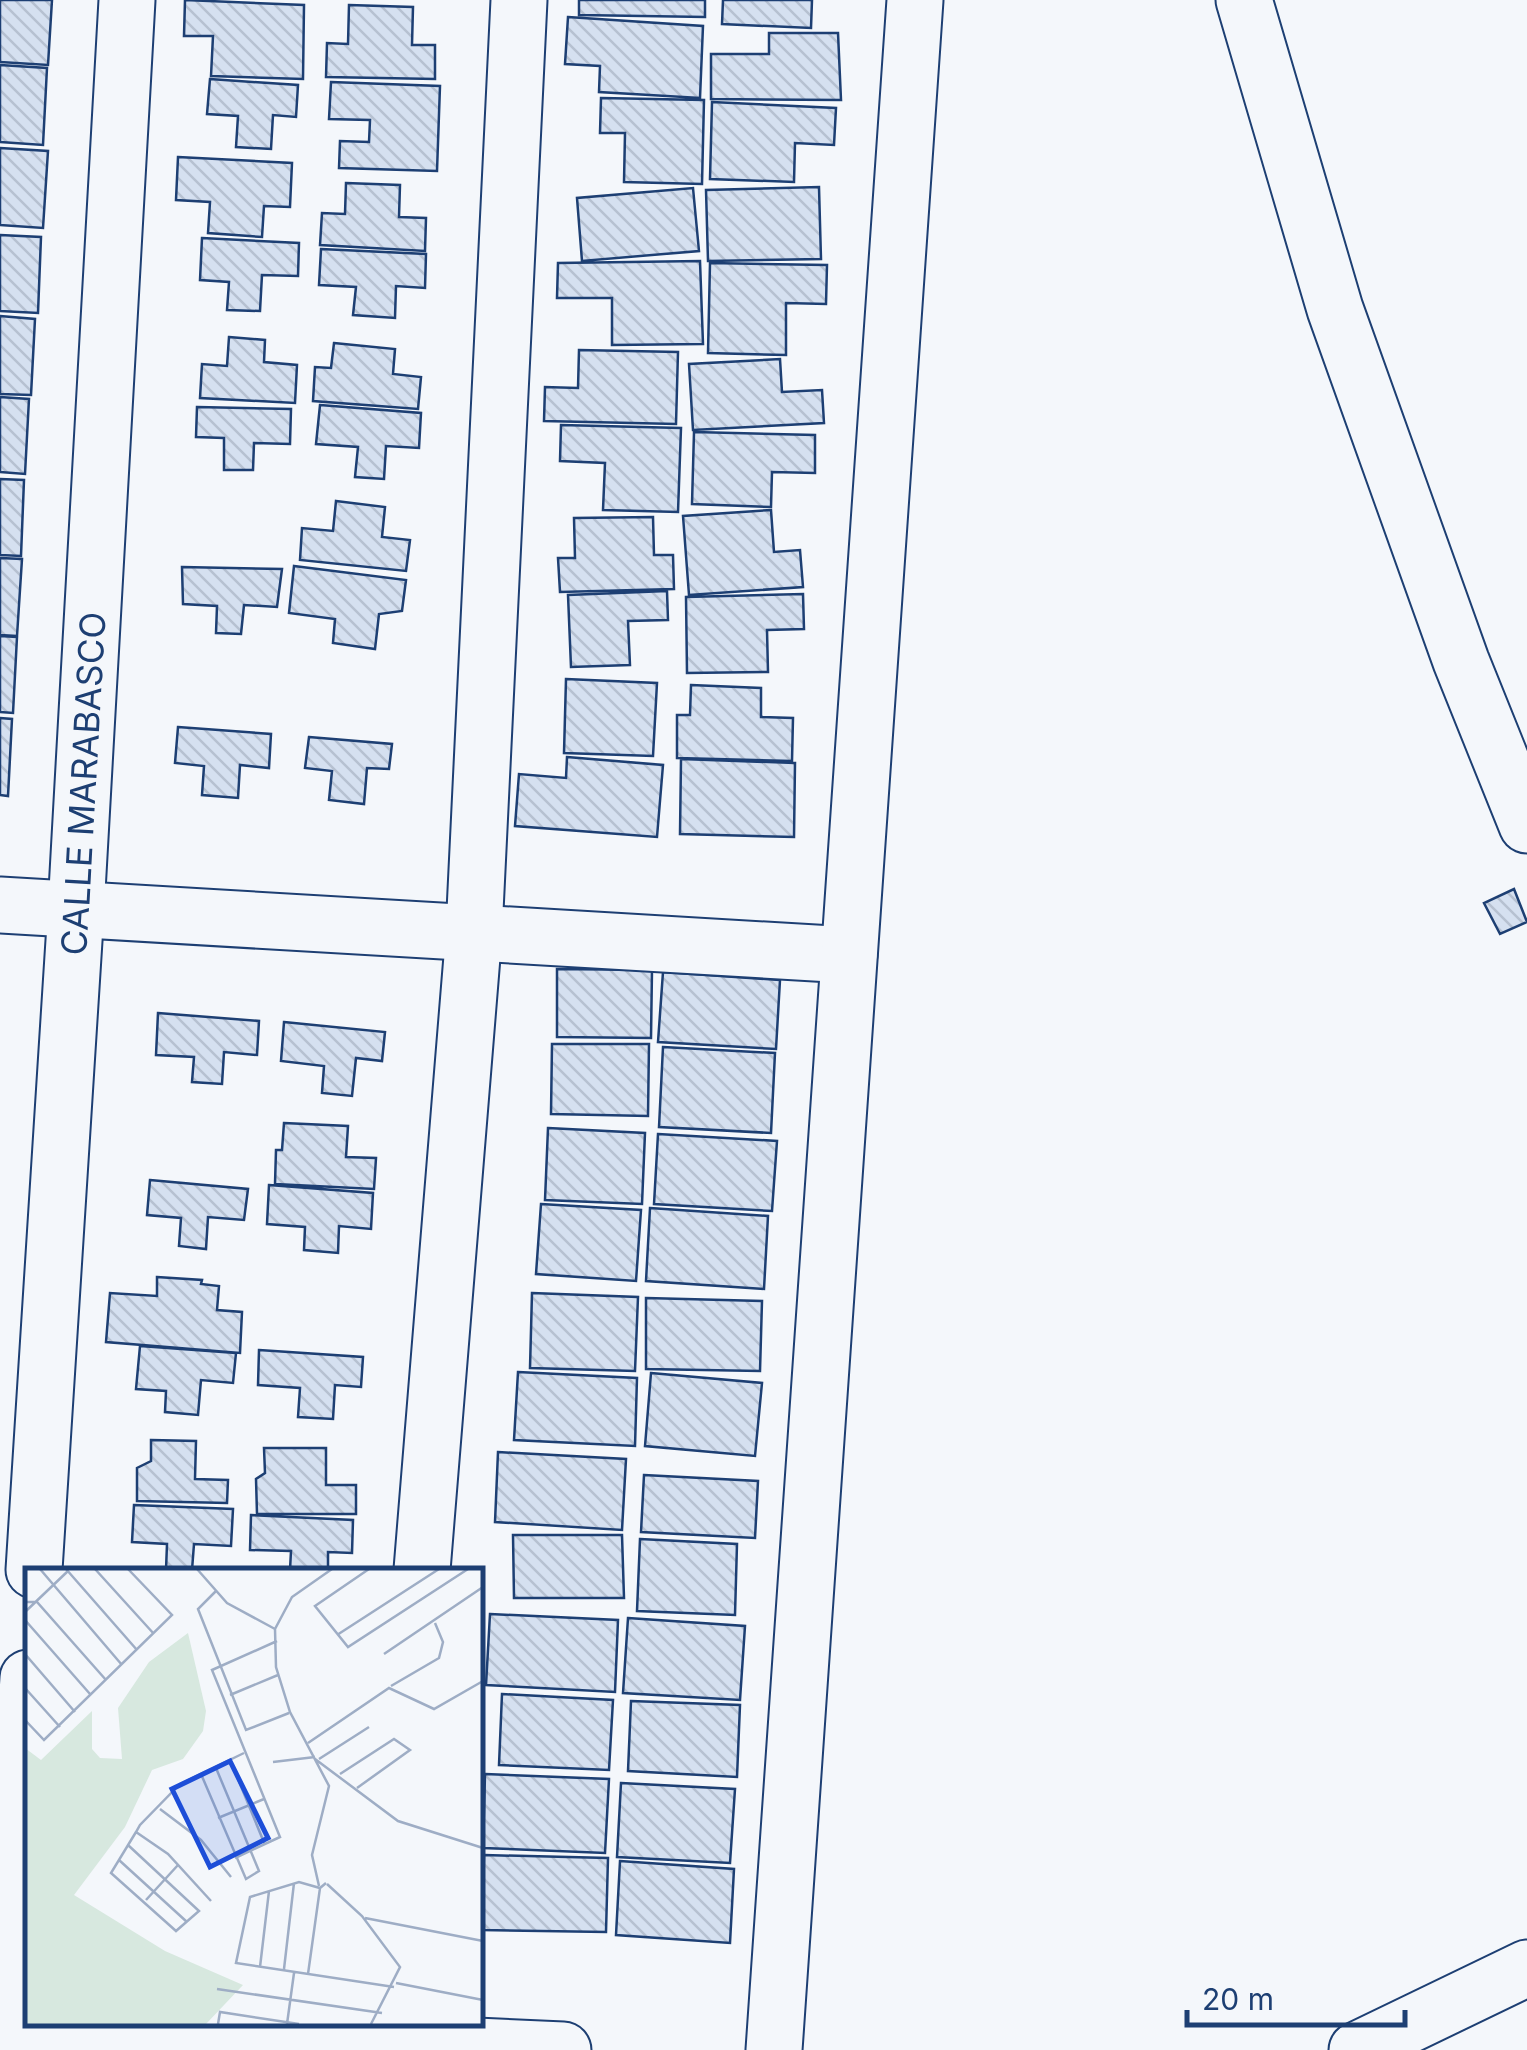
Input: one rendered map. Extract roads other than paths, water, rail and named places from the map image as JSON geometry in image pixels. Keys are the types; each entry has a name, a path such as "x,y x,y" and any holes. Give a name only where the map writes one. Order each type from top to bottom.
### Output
{"street":[{"name":"CALLE MARABASCO","path":"34,1568 127,0"},
{"path":"422,1568 474,932 519,0"},
{"path":"774,2050 915,0"},
{"path":"1244,0 1335,309 1460,661 1527,825"},
{"path":"0,905 849,954"},
{"path":"3,2024 25,1720"},
{"path":"1357,2050 1527,1968"},
{"path":"52,2025 393,2032 563,2050"}]}
